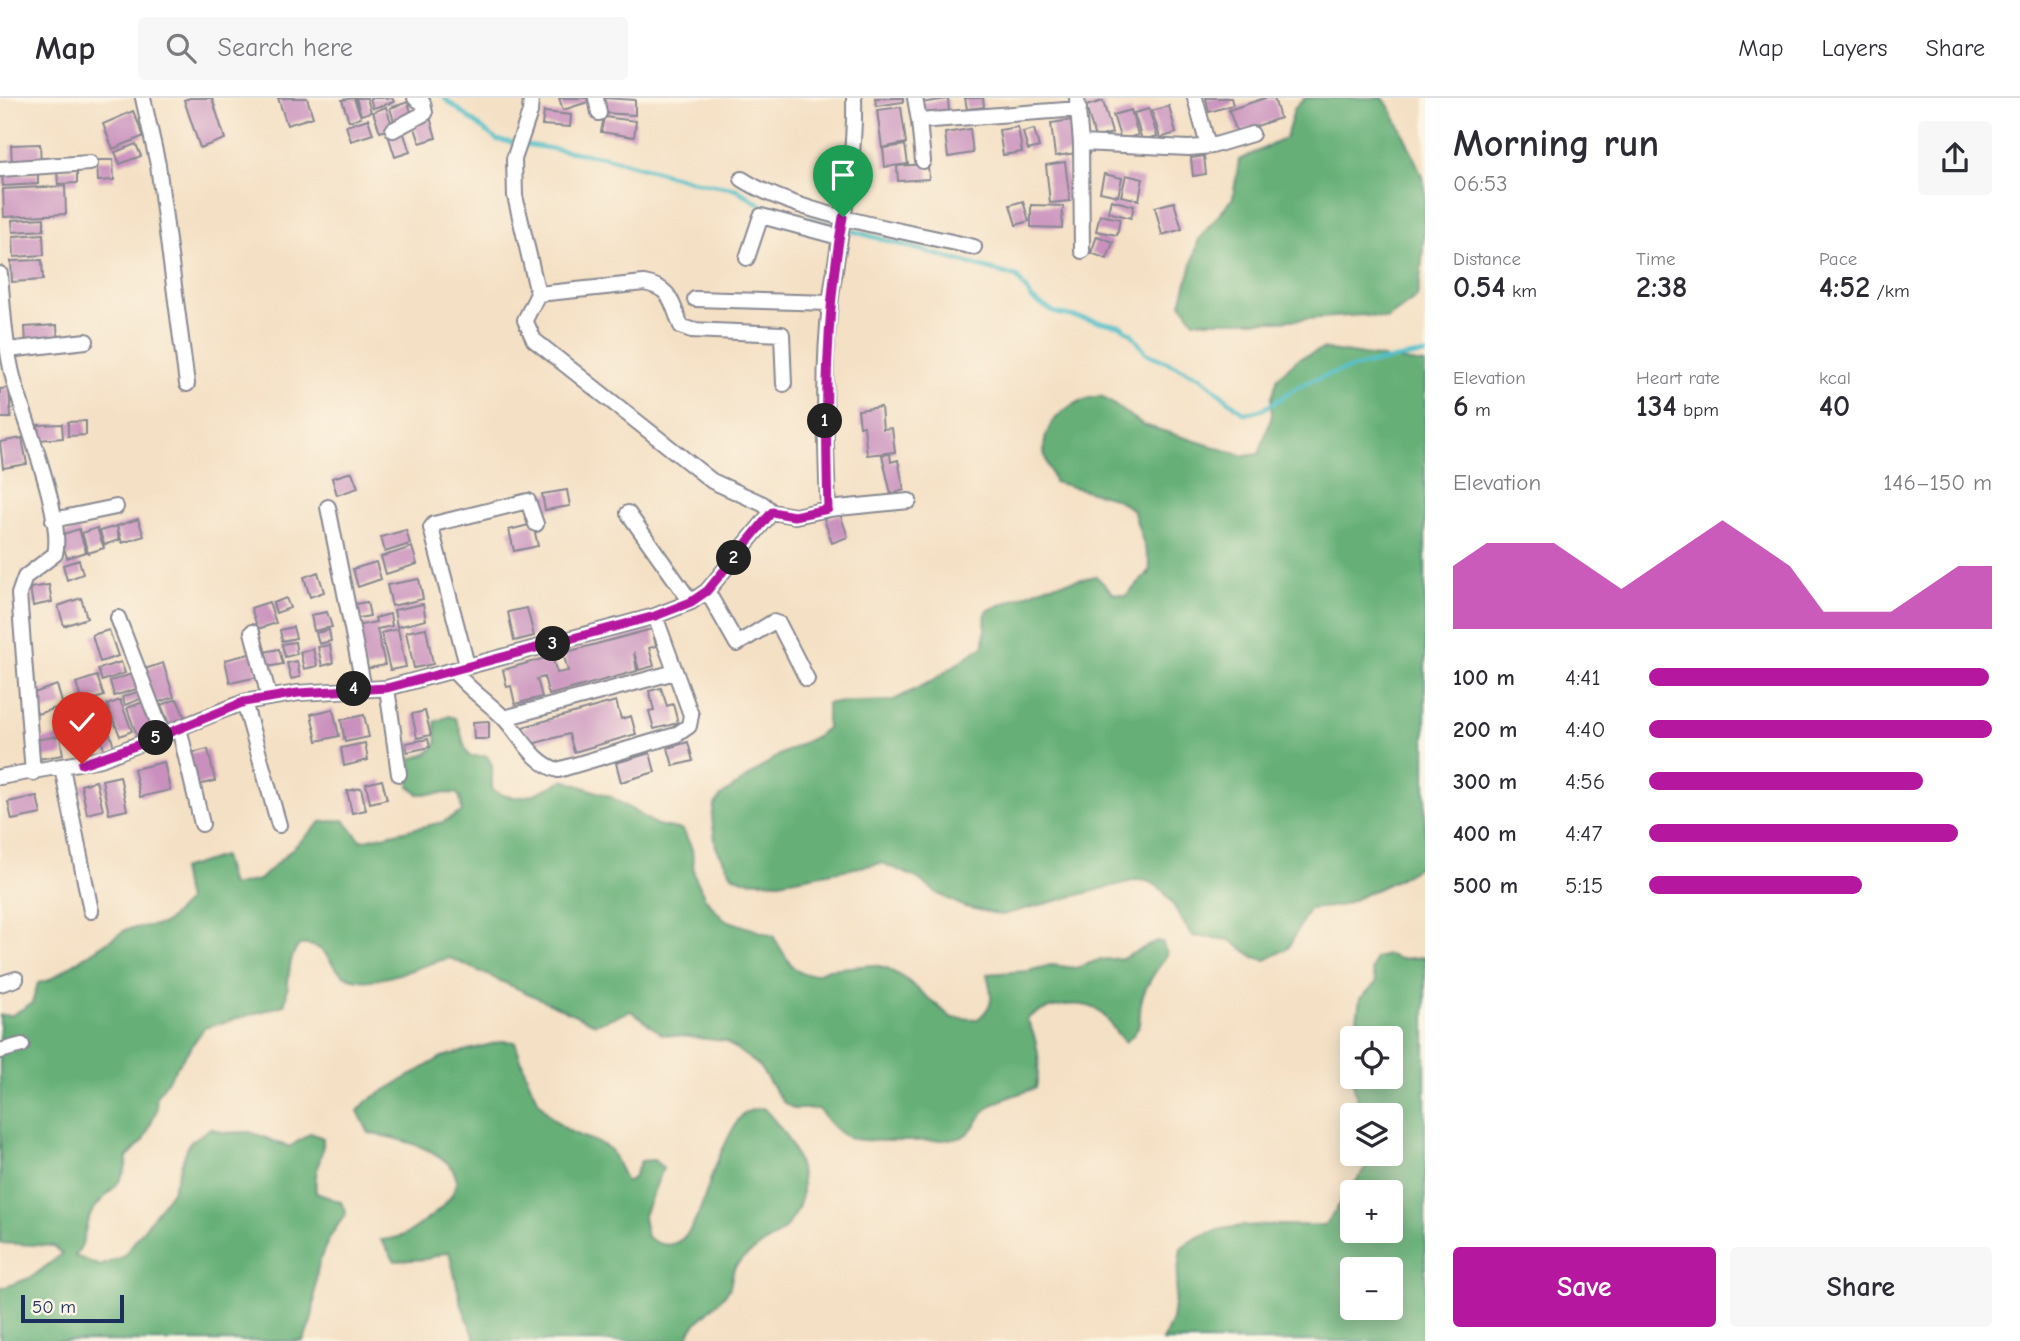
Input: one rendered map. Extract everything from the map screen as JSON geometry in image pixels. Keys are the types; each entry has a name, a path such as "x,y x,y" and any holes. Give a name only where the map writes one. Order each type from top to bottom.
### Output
{"street":[{"path":"143,98 158,165 187,384"},
{"path":"393,130 425,113 423,103 415,98"},
{"path":"531,98 530,112 514,159 515,196 538,295 525,320 534,340 712,481 748,496 772,512 794,516 828,509 909,501"},
{"path":"596,98 598,113"},
{"path":"828,509 824,399 830,303 854,157 854,98"},
{"path":"915,98 923,161"},
{"path":"1195,98 1208,146"},
{"path":"919,121 1078,104 1082,251"},
{"path":"1081,143 1208,146 1252,134"},
{"path":"0,169 90,163"},
{"path":"741,179 763,192 843,216 974,247"},
{"path":"747,258 761,216 840,234"},
{"path":"0,274 8,350 53,520 55,554 25,577 19,594 33,773"},
{"path":"538,295 644,283 660,286 666,290 681,326 691,330 782,334 784,384"},
{"path":"695,299 830,303"},
{"path":"8,350 86,341"},
{"path":"467,665 431,528 434,524 528,501 536,524"},
{"path":"53,520 116,507"},
{"path":"328,507 364,689"},
{"path":"0,777 101,759 244,702 269,697 387,688 655,616 691,602 707,591 772,512"},
{"path":"628,513 691,602"},
{"path":"707,591 737,644 773,622 778,622 807,679"},
{"path":"453,670 474,695 504,718 532,752 548,766 558,770 676,735 689,726 691,715 655,616"},
{"path":"118,618 163,735"},
{"path":"252,632 269,697"},
{"path":"504,718 675,672"},
{"path":"387,688 399,774"},
{"path":"244,702 279,825"},
{"path":"179,728 202,824"},
{"path":"62,767 91,911"},
{"path":"0,984 16,979"},
{"path":"0,1051 22,1045"}],"green space":[{"path":"1305,98 1383,98 1394,116 1413,154 1425,187 1422,258 1417,297 1387,319 1362,315 1277,321 1194,321 1181,303 1199,239 1233,198 1239,160 1286,138 1294,109"},
{"path":"1323,349 1425,364 1425,863 1340,906 1309,909 1288,948 1266,960 1254,957 1230,940 1193,936 1164,891 1147,881 1136,880 1002,915 965,907 938,894 917,878 882,863 779,882 743,880 732,875 716,847 712,818 714,806 721,796 779,755 827,728 827,703 892,701 932,681 984,645 986,611 1047,586 1096,576 1114,594 1126,596 1148,573 1149,577 1150,564 1133,510 1114,498 1054,482 1044,449 1049,428 1062,412 1080,401 1101,396 1144,425 1244,456 1259,454 1272,415 1271,401 1278,377 1299,358"},
{"path":"449,716 455,718 458,723 469,756 487,756 492,765 492,789 501,794 510,797 528,796 564,780 611,797 657,825 683,830 692,849 694,874 705,898 723,919 773,936 792,967 803,974 874,965 887,968 908,981 952,1018 978,1019 988,1009 991,999 987,974 1028,971 1051,965 1076,968 1099,960 1124,958 1157,941 1162,942 1167,954 1144,993 1137,1030 1125,1042 1104,1015 1093,1008 1063,1005 1042,1010 1027,1019 1038,1053 1036,1088 991,1106 962,1137 888,1141 850,1138 832,1126 819,1109 794,1109 783,1102 758,1065 725,1041 662,1034 631,1011 595,1024 450,958 386,978 350,978 342,974 318,948 299,945 290,966 284,1005 204,1028 156,1097 157,1109 144,1140 127,1157 126,1167 117,1184 92,1212 82,1245 75,1256 100,1266 123,1257 172,1191 189,1143 211,1128 224,1133 250,1132 289,1147 311,1133 323,1138 316,1176 316,1193 341,1202 346,1214 321,1256 313,1315 303,1341 0,1341 0,1289 32,1277 62,1254 53,1246 0,1243 0,1015 12,1015 32,1003 38,983 49,980 127,929 164,924 187,902 181,869 223,856 231,886 259,880 321,822 344,820 361,841 443,822 462,812 460,797 456,793 418,794 409,786 411,759 427,754 437,744 435,722"},
{"path":"1388,955 1400,959 1425,957 1425,1341 1163,1341 1172,1320 1181,1248 1196,1238 1231,1228 1250,1226 1325,1225 1340,1204 1340,1243 1403,1243 1403,1180 1357,1180 1367,1166 1403,1166 1403,1103 1358,1103 1355,1089 1403,1089 1403,1026 1356,1026 1360,999 1376,983 1372,970 1375,958"},
{"path":"503,1041 515,1042 534,1093 548,1115 571,1132 611,1150 626,1182 633,1178 641,1161 654,1160 663,1168 643,1218 647,1237 661,1244 673,1244 691,1229 724,1148 735,1125 744,1114 763,1108 785,1135 800,1167 802,1183 794,1216 782,1231 751,1252 735,1267 729,1290 698,1321 685,1341 476,1341 461,1303 449,1251 427,1259 395,1261 381,1240 407,1234 429,1218 449,1199 456,1183 453,1170 426,1149 369,1133 358,1111 367,1101 442,1057"}],"building":[{"path":"212,98 225,139 200,148 184,100"},
{"path":"278,98 307,98 313,117 287,125"},
{"path":"354,98 361,117 349,121 342,100"},
{"path":"356,98 367,98 371,112 361,115"},
{"path":"370,98 392,98 394,102 373,108"},
{"path":"559,98 587,98 588,102 563,110"},
{"path":"604,98 635,100 635,115 604,113"},
{"path":"875,98 903,98 903,102 876,106"},
{"path":"965,98 983,98 984,107 967,109"},
{"path":"1206,98 1231,98 1233,105 1209,112"},
{"path":"1265,98 1274,98 1280,118 1237,133 1229,110"},
{"path":"948,99 949,111 922,115 920,103"},
{"path":"1103,101 1112,133 1095,138 1086,106"},
{"path":"408,102 413,119 395,125 390,108"},
{"path":"1169,106 1176,133 1160,138 1152,111"},
{"path":"386,107 393,128 380,132 373,112"},
{"path":"901,107 906,143 882,148 877,110"},
{"path":"1149,109 1157,136 1142,140 1134,113"},
{"path":"1131,110 1138,135 1121,140 1113,115"},
{"path":"133,111 144,136 113,149 103,124"},
{"path":"544,112 571,115 570,127 542,125"},
{"path":"430,117 436,138 420,143 413,122"},
{"path":"604,117 636,121 634,137 601,132"},
{"path":"368,119 373,134 351,141 346,126"},
{"path":"1072,120 1077,153 1055,156 1051,123"},
{"path":"1018,127 1022,152 1003,155 999,130"},
{"path":"970,129 973,153 948,157 945,133"},
{"path":"1034,129 1039,147 1028,150 1023,132"},
{"path":"403,131 410,152 395,157 388,135"},
{"path":"40,144 41,164 12,165 11,145"},
{"path":"136,144 141,156 120,164 115,152"},
{"path":"905,145 908,164 885,167 883,148"},
{"path":"1204,156 1206,174 1193,176 1191,158"},
{"path":"97,160 113,160 114,180 98,181"},
{"path":"1065,162 1070,201 1050,203 1046,165"},
{"path":"928,164 929,179 898,181 897,166"},
{"path":"77,169 77,183 58,184 57,170"},
{"path":"38,174 38,184 3,186 2,175"},
{"path":"1104,174 1122,178 1118,196 1100,192"},
{"path":"1126,175 1143,179 1139,200 1121,196"},
{"path":"65,186 66,214 4,217 3,189"},
{"path":"1111,200 1134,206 1131,218 1108,212"},
{"path":"1023,201 1029,221 1016,225 1010,205"},
{"path":"1174,202 1182,229 1162,235 1155,207"},
{"path":"1031,205 1063,206 1062,228 1031,227"},
{"path":"1100,215 1120,219 1117,235 1096,231"},
{"path":"44,218 44,230 13,232 12,220"},
{"path":"43,234 44,255 14,257 13,236"},
{"path":"1097,236 1113,242 1107,259 1091,253"},
{"path":"42,260 43,280 12,282 11,261"},
{"path":"57,325 58,343 26,344 25,327"},
{"path":"9,388 11,418 0,418 0,389"},
{"path":"881,407 883,429 892,428 895,452 867,455 864,426 860,426 858,410"},
{"path":"86,421 86,435 68,436 68,422"},
{"path":"62,424 63,438 39,440 38,425"},
{"path":"22,438 27,464 3,468 0,442"},
{"path":"890,454 891,462 898,460 904,490 891,494 882,455"},
{"path":"352,472 358,488 337,495 332,478"},
{"path":"567,490 570,506 545,510 542,494"},
{"path":"840,514 848,537 832,543 824,519"},
{"path":"138,519 144,536 122,543 117,526"},
{"path":"533,524 538,546 514,551 509,530"},
{"path":"117,526 119,540 104,545 100,531"},
{"path":"97,528 104,548 88,553 82,533"},
{"path":"79,529 86,552 67,558 60,535"},
{"path":"406,530 410,544 385,552 381,537"},
{"path":"412,547 417,564 386,574 381,557"},
{"path":"79,560 83,574 67,580 63,565"},
{"path":"376,562 381,579 358,587 353,569"},
{"path":"318,572 324,592 310,597 304,577"},
{"path":"419,579 423,599 392,606 387,585"},
{"path":"49,585 52,602 33,606 30,588"},
{"path":"81,598 87,618 64,626 58,606"},
{"path":"286,598 290,608 276,613 273,603"},
{"path":"269,602 276,623 258,629 251,608"},
{"path":"367,602 370,616 353,619 350,605"},
{"path":"423,604 426,620 397,627 394,610"},
{"path":"527,608 534,636 514,641 508,612"},
{"path":"327,612 332,627 314,631 311,615"},
{"path":"390,614 392,626 377,629 385,665 365,669 356,626 376,622 375,618"},
{"path":"293,627 296,638 282,641 280,630"},
{"path":"426,628 433,664 414,668 406,632"},
{"path":"398,629 406,667 390,670 381,633"},
{"path":"652,629 656,646 649,648 654,666 639,670 634,652 637,671 549,695 544,677 537,679 542,697 515,704 511,686 507,687 503,670 552,656 557,673 568,671 563,653"},
{"path":"109,630 118,656 100,662 92,635"},
{"path":"329,630 331,641 319,644 316,633"},
{"path":"295,642 297,654 285,657 282,644"},
{"path":"330,645 333,663 322,666 318,647"},
{"path":"279,649 283,664 267,667 264,652"},
{"path":"313,649 317,666 304,669 300,652"},
{"path":"253,653 258,677 230,683 225,660"},
{"path":"297,661 300,677 291,679 287,663"},
{"path":"121,662 125,673 102,681 98,669"},
{"path":"163,663 174,697 153,704 142,670"},
{"path":"135,673 140,688 114,696 110,681"},
{"path":"97,676 104,696 82,703 76,683"},
{"path":"57,685 63,706 37,714 31,694"},
{"path":"661,688 667,706 673,704 678,723 654,729 649,711 654,710 649,691"},
{"path":"140,691 143,698 125,705 122,697"},
{"path":"177,699 186,720 170,726 161,705"},
{"path":"120,700 132,731 120,736 107,705"},
{"path":"616,701 621,719 631,716 636,734 574,752 569,734 528,745 523,727"},
{"path":"143,702 156,735 139,742 127,708"},
{"path":"102,703 107,719 88,725 83,709"},
{"path":"333,709 339,736 317,741 311,714"},
{"path":"425,711 431,735 417,738 412,714"},
{"path":"80,712 87,734 71,738 65,717"},
{"path":"364,715 369,737 345,742 341,720"},
{"path":"489,721 489,739 474,739 473,722"},
{"path":"107,722 109,731 98,735 100,740 93,742 88,728"},
{"path":"110,734 115,750 106,754 100,737"},
{"path":"60,736 63,755 38,759 35,740"},
{"path":"428,739 430,747 407,752 406,743"},
{"path":"688,742 693,761 673,766 668,748"},
{"path":"365,743 368,760 344,766 341,748"},
{"path":"208,749 215,781 194,786 187,754"},
{"path":"650,753 655,772 621,782 616,763"},
{"path":"164,762 170,790 140,797 134,769"},
{"path":"120,776 127,810 109,814 102,780"},
{"path":"382,780 387,799 370,803 366,784"},
{"path":"96,781 103,810 87,814 81,785"},
{"path":"361,788 366,810 352,813 347,791"},
{"path":"37,796 41,814 12,820 8,802"}],"waterway":[{"path":"444,98 497,140 605,157 691,181 736,189 763,206 1017,277 1033,300 1056,313 1121,326 1132,334 1146,353 1199,376 1244,413 1260,410 1294,389 1331,374 1425,354"}],"route":[{"path":"82,764 144,743 226,707 244,702 298,693 387,688 655,616 691,602 707,591 772,512 794,516 828,509 824,399 829,310 843,217"}]}
